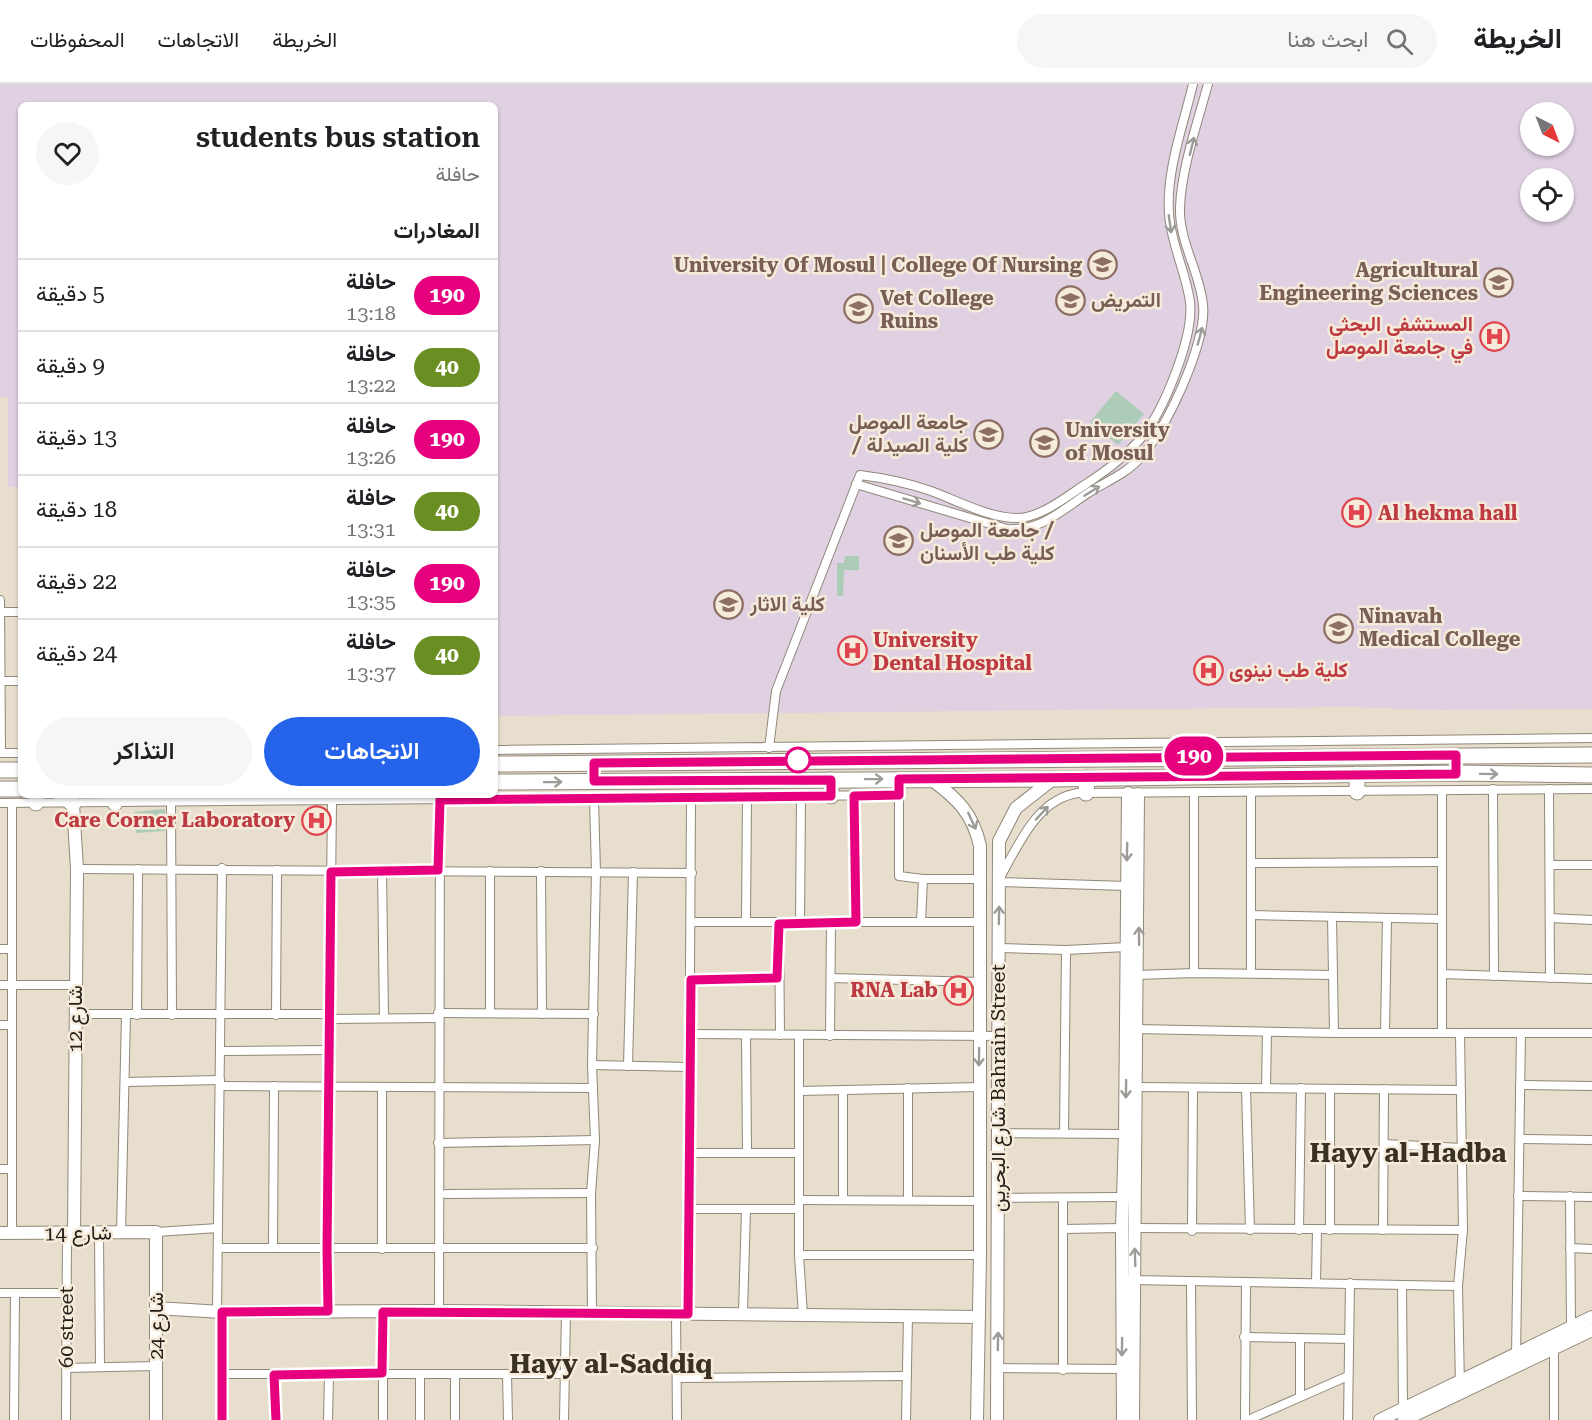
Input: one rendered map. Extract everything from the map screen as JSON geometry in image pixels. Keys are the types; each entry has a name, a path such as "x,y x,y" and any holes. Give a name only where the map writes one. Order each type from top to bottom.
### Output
{"highway":[{"path":"498,764 594,763 761,752 1080,751 1592,755"},
{"path":"1456,755 1456,774"},
{"path":"594,763 594,781"},
{"path":"0,770 18,770"},
{"path":"1357,774 1357,792"},
{"path":"498,782 1053,779 1086,786 1357,774 1592,775"},
{"path":"831,780 831,796"},
{"path":"0,789 18,789"}],"street":[{"path":"858,479 902,482 991,513 1019,519 1059,501 1116,463 1136,444 1147,431 1161,402 1183,351 1189,330 1190,300 1172,234 1169,199 1172,174 1193,84"},
{"path":"858,479 1007,529 1021,530 1047,522 1125,471 1144,453 1173,406 1193,358 1202,328 1203,304 1183,234 1180,208 1206,85"},
{"path":"1136,444 1144,453"},
{"path":"498,750 761,752 780,681 858,479"},
{"path":"0,600 0,753 18,753"},
{"path":"0,612 18,612"},
{"path":"0,681 18,681"},
{"path":"1080,751 1426,740 1592,738"},
{"path":"899,779 899,876 923,879 981,879"},
{"name":"شارع البحرين Bahrain Street","path":"998,1420 999,841 1009,818 1024,800 1053,779"},
{"name":"شارع البحرين Bahrain Street","path":"932,780 954,796 970,814 980,846 980,1255 976,1420"},
{"path":"1126,886 999,881 1030,826 1046,809 1063,796 1086,786 1133,794 1592,789"},
{"path":"1493,789 1494,976"},
{"path":"1549,789 1550,978"},
{"path":"1442,790 1442,1033"},
{"path":"1251,793 1251,974"},
{"path":"1133,794 1126,886 1132,1066 1138,1087 1128,1228 1133,1420"},
{"path":"1128,1228 1122,1197 1125,1134 1136,1029 1139,950 1133,794"},
{"path":"1194,794 1194,973"},
{"path":"0,803 36,799 115,799 171,803 899,795"},
{"path":"854,796 856,922"},
{"path":"746,921 747,797"},
{"path":"800,922 801,797"},
{"path":"677,1420 689,1209 691,798"},
{"name":"شارع 12","path":"67,799 77,869 70,1234"},
{"path":"592,1312 591,1193 595,1140 592,1065 596,872 594,799"},
{"path":"439,1311 437,1249 440,800"},
{"path":"328,1311 328,1016 332,801"},
{"path":"6,1234 12,1169 12,803"},
{"path":"171,803 172,1016"},
{"path":"1251,863 1442,861"},
{"path":"1550,865 1592,865"},
{"path":"77,869 222,868 331,872 382,869 692,873"},
{"path":"222,868 218,1228 222,1420"},
{"path":"137,1015 138,869"},
{"path":"382,869 384,1018"},
{"path":"276,1015 277,870"},
{"path":"490,871 490,1013"},
{"path":"541,871 542,1014"},
{"path":"628,1066 633,872"},
{"path":"921,922 923,879"},
{"path":"1251,915 1442,919"},
{"path":"1332,917 1334,1033"},
{"path":"1385,1033 1387,918"},
{"path":"1550,918 1592,920"},
{"path":"692,922 746,921 779,924 981,922"},
{"path":"830,1036 831,922"},
{"path":"779,924 777,978 780,1035"},
{"path":"999,948 1066,950 1127,947"},
{"path":"0,949 12,949"},
{"path":"1064,1133 1066,950"},
{"path":"1137,975 1194,973 1333,975"},
{"path":"1442,974 1592,979"},
{"path":"691,980 777,978"},
{"path":"831,978 980,982"},
{"path":"0,985 75,985"},
{"path":"76,1014 384,1018 490,1013 594,1014"},
{"path":"122,1233 126,1016"},
{"path":"0,1024 12,1025"},
{"path":"1136,1029 1334,1033 1592,1033"},
{"path":"1266,1088 1267,1032"},
{"path":"1460,1033 1463,1230 1458,1286 1460,1388"},
{"path":"1516,1356 1521,1033"},
{"path":"690,1034 999,1036"},
{"path":"746,1035 747,1153"},
{"path":"799,1035 799,1256 803,1315"},
{"path":"221,1051 328,1050"},
{"path":"592,1065 689,1067"},
{"path":"124,1082 438,1089 593,1088"},
{"path":"1520,1085 1592,1086"},
{"path":"273,1248 274,1086"},
{"path":"382,1087 382,1249"},
{"path":"800,1091 979,1087"},
{"path":"1138,1087 1460,1090"},
{"path":"908,1088 908,1199"},
{"path":"1192,1231 1193,1088"},
{"path":"1246,1088 1250,1230"},
{"path":"1299,1230 1301,1088"},
{"path":"1330,1089 1330,1230"},
{"path":"1383,1230 1384,1089"},
{"path":"843,1090 843,1200"},
{"path":"999,1133 1125,1134"},
{"path":"1521,1138 1592,1140"},
{"path":"438,1143 595,1140"},
{"path":"1384,1144 1462,1148"},
{"path":"689,1153 799,1153"},
{"path":"0,1169 12,1169"},
{"path":"446,1194 591,1193"},
{"path":"1518,1196 1592,1197"},
{"path":"997,1198 1122,1197"},
{"path":"1570,1197 1571,1328"},
{"path":"1063,1198 1063,1370"},
{"path":"799,1200 979,1200"},
{"path":"689,1209 799,1209"},
{"path":"743,1313 746,1209"},
{"path":"156,1232 218,1228"},
{"path":"1063,1229 1463,1230"},
{"path":"1316,1283 1317,1230"},
{"name":"شارع 14","path":"6,1234 156,1232"},
{"name":"شارع 24","path":"156,1232 156,1420"},
{"path":"99,1233 100,1367"},
{"name":"60 street","path":"66,1420 66,1293 70,1234"},
{"path":"218,1248 593,1248"},
{"path":"1570,1248 1592,1249"},
{"path":"799,1256 980,1255"},
{"path":"1130,1280 1191,1283 1458,1286"},
{"path":"1191,1283 1192,1420"},
{"path":"1246,1283 1244,1337 1246,1420 1348,1376"},
{"path":"1348,1420 1350,1283"},
{"path":"1402,1285 1403,1415"},
{"path":"0,1293 66,1293"},
{"path":"14,1420 15,1293"},
{"path":"156,1308 219,1312 592,1312 979,1317"},
{"path":"383,1312 383,1420"},
{"path":"564,1420 567,1312"},
{"path":"906,1420 908,1316"},
{"path":"1460,1388 1592,1317"},
{"path":"1123,1420 1122,1369 1129,1323"},
{"path":"1380,1420 1403,1415 1592,1330"},
{"path":"1244,1337 1349,1338"},
{"path":"1300,1338 1300,1395"},
{"path":"1554,1348 1554,1420"},
{"path":"66,1368 156,1366"},
{"path":"997,1368 1122,1369"},
{"path":"222,1374 564,1374"},
{"path":"455,1374 455,1420"},
{"path":"507,1374 508,1420"},
{"path":"274,1375 276,1420"},
{"path":"328,1420 329,1375"},
{"path":"420,1375 420,1420"},
{"path":"678,1378 906,1376"}],"shaded area":[{"name":"University of Mosul","path":"0,84 1592,84 1592,709 1432,710 1350,707 498,716 498,102 18,102 18,487 8,487 8,397 0,397"}],"green space":[{"path":"1116,391 1144,414 1118,445 1090,422"},
{"path":"845,556 859,556 859,570 844,570 843,596 837,596 837,563 844,563"},
{"path":"165,809 165,831 136,833 134,812"}],"bus line":[{"name":"190","path":"222,1420 222,1312 328,1311 331,872 382,869 438,870 440,800 831,796 831,780 594,781 594,763 1456,755 1456,774 899,779 899,795 854,796 856,922 779,924 777,978 691,980 688,1314 383,1312 382,1373 274,1375 276,1420"}],"place":[{"name":"University Of Mosul | College Of Nursing","path":"1103,265"},
{"name":"Agricultural Engineering Sciences","path":"1499,282"},
{"name":"التمريض","path":"1070,300"},
{"name":"Vet College Ruins","path":"859,309"},
{"name":"المستشفى البحثي في جامعة الموصل","path":"1494,336"},
{"name":"جامعة الموصل / كلية الصيدلة","path":"989,434"},
{"name":"University of Mosul","path":"1044,442"},
{"name":"Al hekma hall","path":"1357,513"},
{"name":"جامعة الموصل / كلية طب الأسنان","path":"899,541"},
{"name":"كلية الاثار","path":"729,604"},
{"name":"Ninavah Medical College","path":"1338,628"},
{"name":"University Dental Hospital","path":"852,651"},
{"name":"كلية طب نينوى","path":"1208,670"},
{"name":"Care Corner Laboratory","path":"316,820"},
{"name":"RNA Lab","path":"959,990"}],"district":[{"name":"Hayy al-Hadba","path":"1408,1153"},
{"name":"Hayy al-Saddiq","path":"611,1364"}]}
